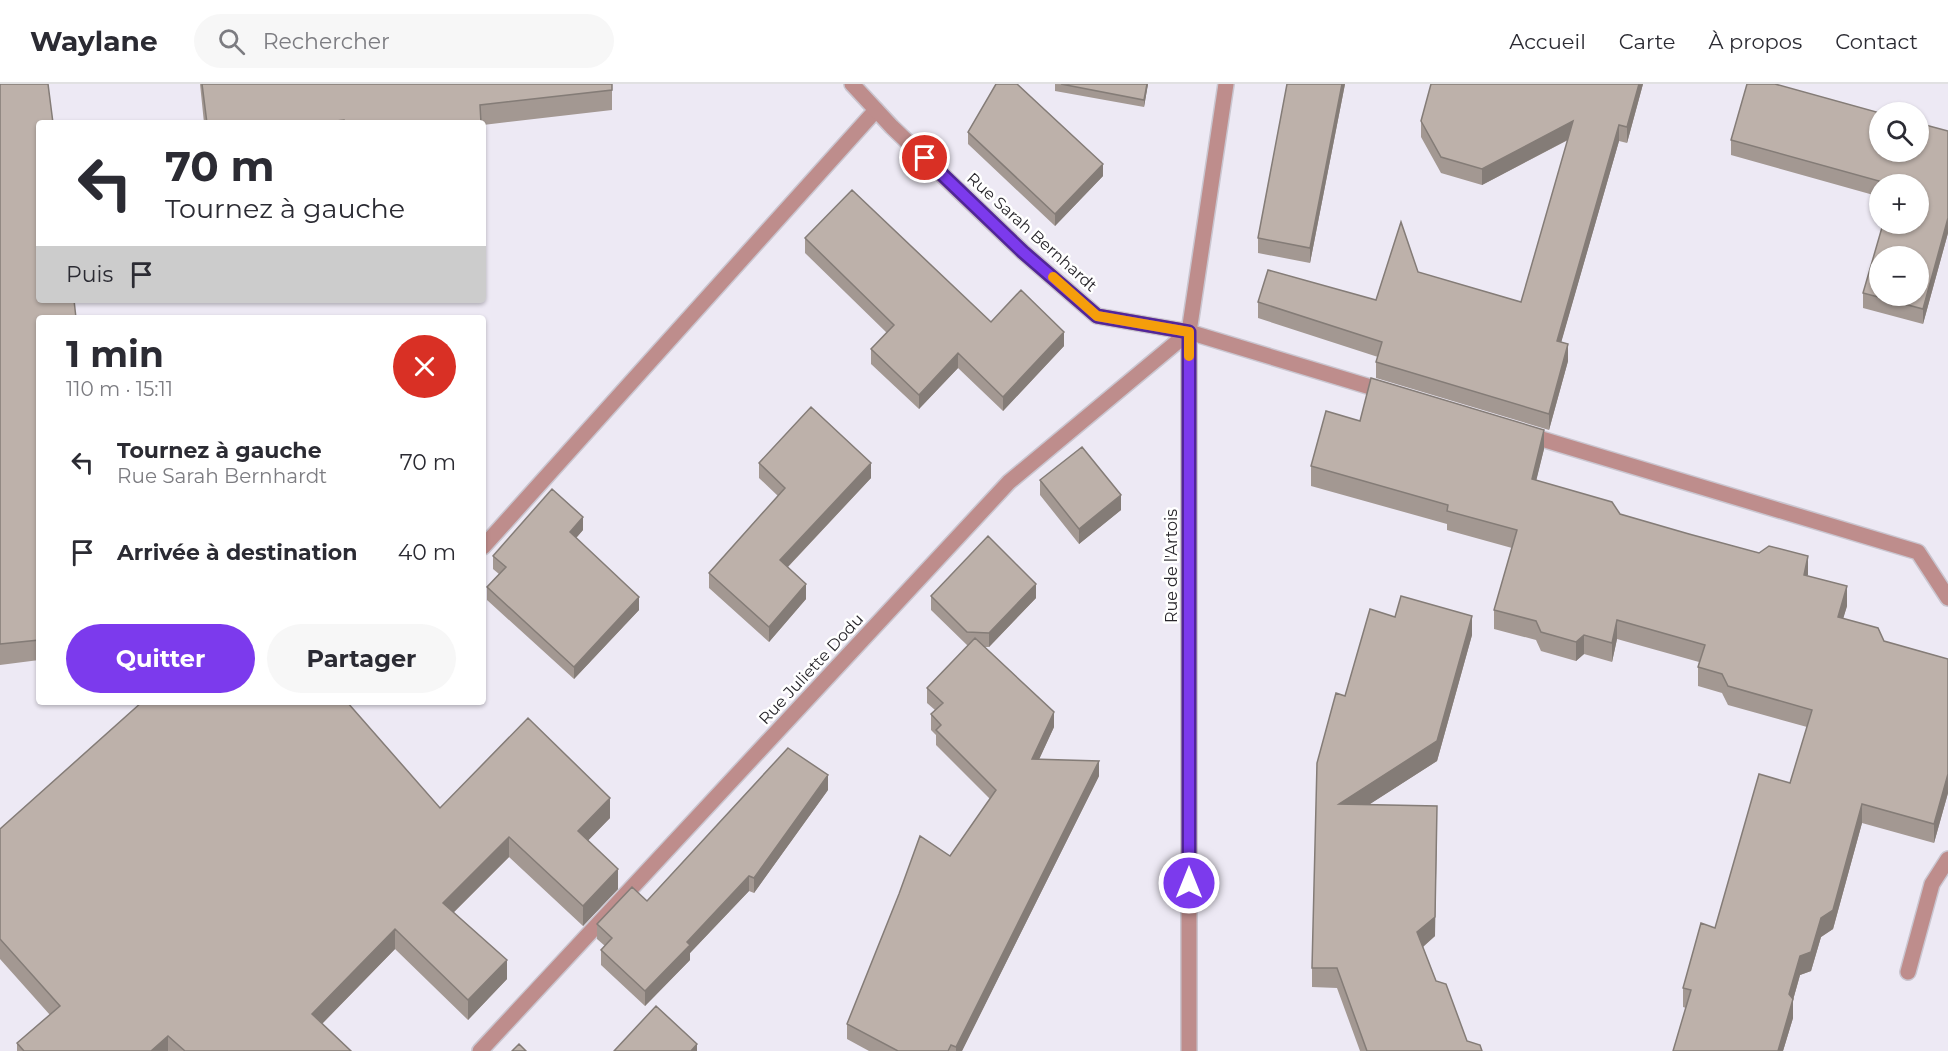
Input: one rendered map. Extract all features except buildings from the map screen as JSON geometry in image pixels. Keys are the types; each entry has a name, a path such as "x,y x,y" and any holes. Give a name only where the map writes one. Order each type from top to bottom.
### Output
{"street":[{"name":"Rue Sarah Bernhardt","path":"852,84 1023,252 1097,316 1189,332 1406,398"},
{"name":"Rue de l'Artois","path":"1189,1051 1189,332 1226,84"},
{"path":"486,544 876,110"},
{"name":"Rue Juliette Dodu","path":"480,1051 1009,482 1189,332"},
{"path":"1508,429 1918,552 1948,598"},
{"path":"1908,972 1932,884 1948,859"}],"slow traffic":[{"path":"1053,277 1097,316 1189,332 1189,356"}],"route":[{"path":"925,158 1023,252 1097,316 1189,332 1189,883"}]}
